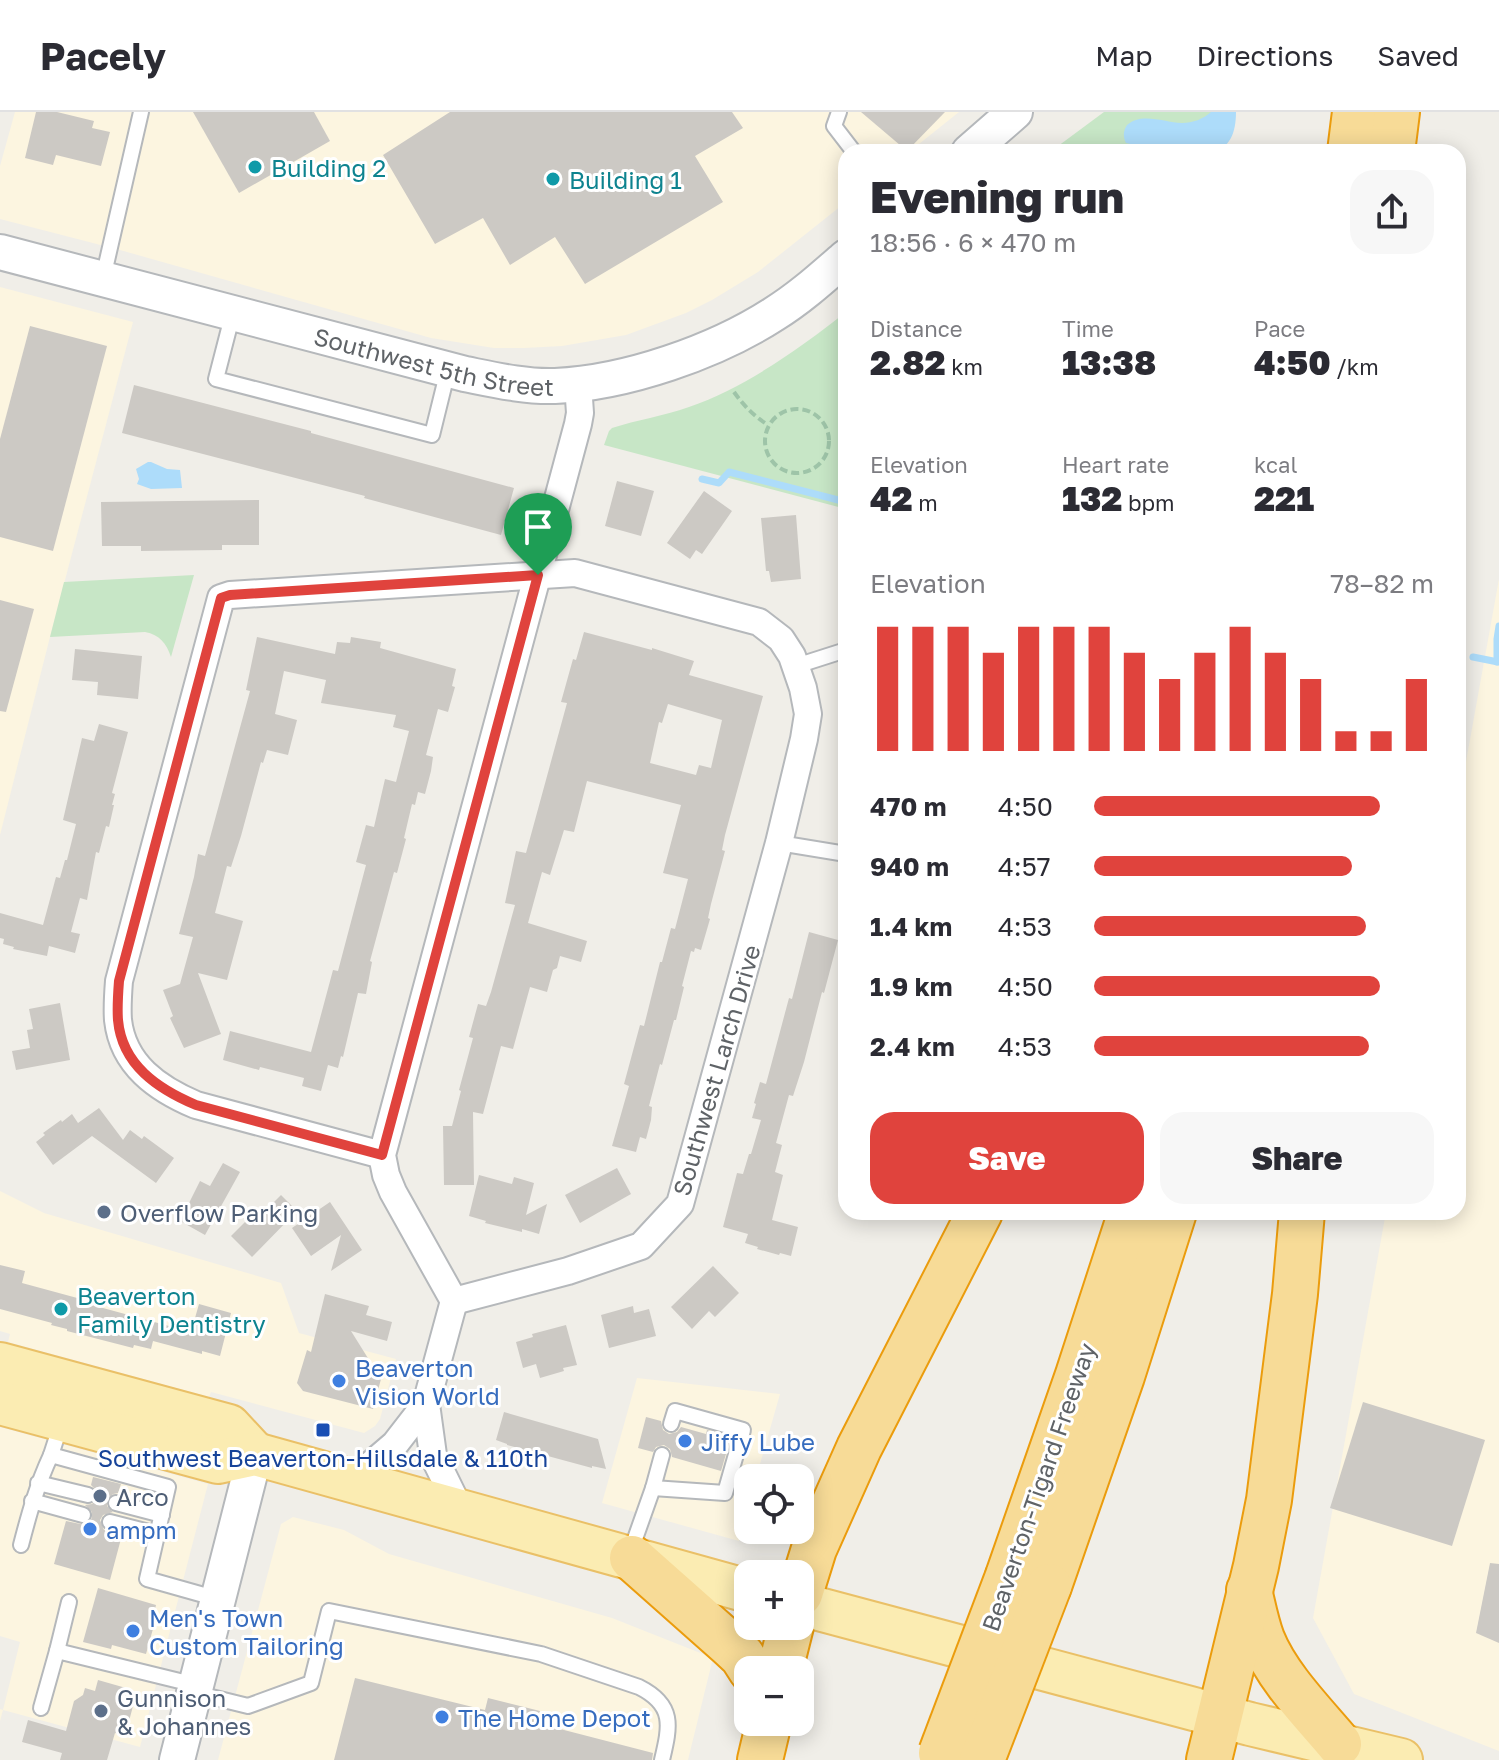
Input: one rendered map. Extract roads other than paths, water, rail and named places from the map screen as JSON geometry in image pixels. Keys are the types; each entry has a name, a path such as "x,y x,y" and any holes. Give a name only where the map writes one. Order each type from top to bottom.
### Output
{"highway":[{"path":"1351,144 1355,112"},
{"path":"1393,144 1397,112"},
{"path":"811,1560 859,1448 976,1220"},
{"name":"Beaverton-Tigard Freeway","path":"1029,1581 1078,1375 1128,1220"},
{"name":"Beaverton-Tigard Freeway","path":"954,1758 1131,1350 1172,1220"},
{"path":"1209,1760 1269,1500 1301,1220"},
{"path":"630,1557 742,1656"},
{"path":"1249,1590 1270,1655 1294,1691 1339,1744"}],"main road":[{"path":"0,1364 229,1426 255,1454"},
{"path":"0,1403 56,1438 173,1467 255,1454 734,1587"},
{"path":"814,1608 1219,1716 1401,1760"}],"street":[{"path":"978,144 1015,112"},
{"name":"Southwest 5th Street","path":"0,252 448,370 527,385 578,384 672,362 725,341 774,314 838,264"},
{"path":"353,1480 395,1444 426,1404 454,1301 393,1192 382,1155 578,424 578,384"},
{"name":"Southwest Larch Drive","path":"382,1155 196,1105 170,1094 149,1079 133,1061 118,1024 119,981 221,598 575,573 759,622 781,639 792,656 808,714 779,843 680,1204 641,1246 568,1271 454,1301"},
{"path":"426,1404 433,1455 460,1510"},
{"path":"177,1760 255,1454"}],"lane":[{"path":"103,278 141,112"},
{"path":"839,112 834,126 848,144"},
{"path":"233,313 216,379 432,435 448,370"},
{"path":"796,666 838,653"},
{"path":"779,843 838,853"},
{"path":"653,1488 725,1493 743,1430 675,1411 671,1424"},
{"path":"21,1545 32,1501 56,1438"},
{"path":"630,1557 662,1455"},
{"path":"173,1467 147,1579 218,1599"},
{"path":"38,1483 88,1495"},
{"path":"32,1501 83,1515"},
{"path":"116,1503 162,1515"},
{"path":"110,1522 157,1534"},
{"path":"41,1708 69,1602"},
{"path":"57,1651 248,1706 311,1683 329,1611 541,1654 639,1687 652,1693 668,1717 669,1731 662,1760"}],"water":[{"path":"1211,112 1236,112 1232,135 1227,144 1131,144 1125,141 1127,125 1139,119 1186,123"},
{"path":"148,462 180,470 182,488 151,489 137,484 136,469"}],"waterway":[{"path":"702,479 719,483 729,472 838,500"},
{"path":"1497,662 1499,626"},
{"path":"1473,657 1498,662"}],"place":[{"name":"Building 2","path":"255,167"},
{"name":"Building 1","path":"553,179"},
{"name":"Overflow Parking","path":"104,1212"},
{"name":"Beaverton Family Dentistry","path":"61,1309"},
{"name":"Beaverton Vision World","path":"339,1381"},
{"name":"Southwest Beaverton-Hillsdale & 110th","path":"323,1430"},
{"name":"Jiffy Lube","path":"685,1441"},
{"name":"Arco","path":"100,1496"},
{"name":"ampm","path":"90,1529"},
{"name":"Men's Town Custom Tailoring","path":"133,1631"},
{"name":"Gunnison & Johannes","path":"101,1711"},
{"name":"The Home Depot","path":"442,1717"}]}
